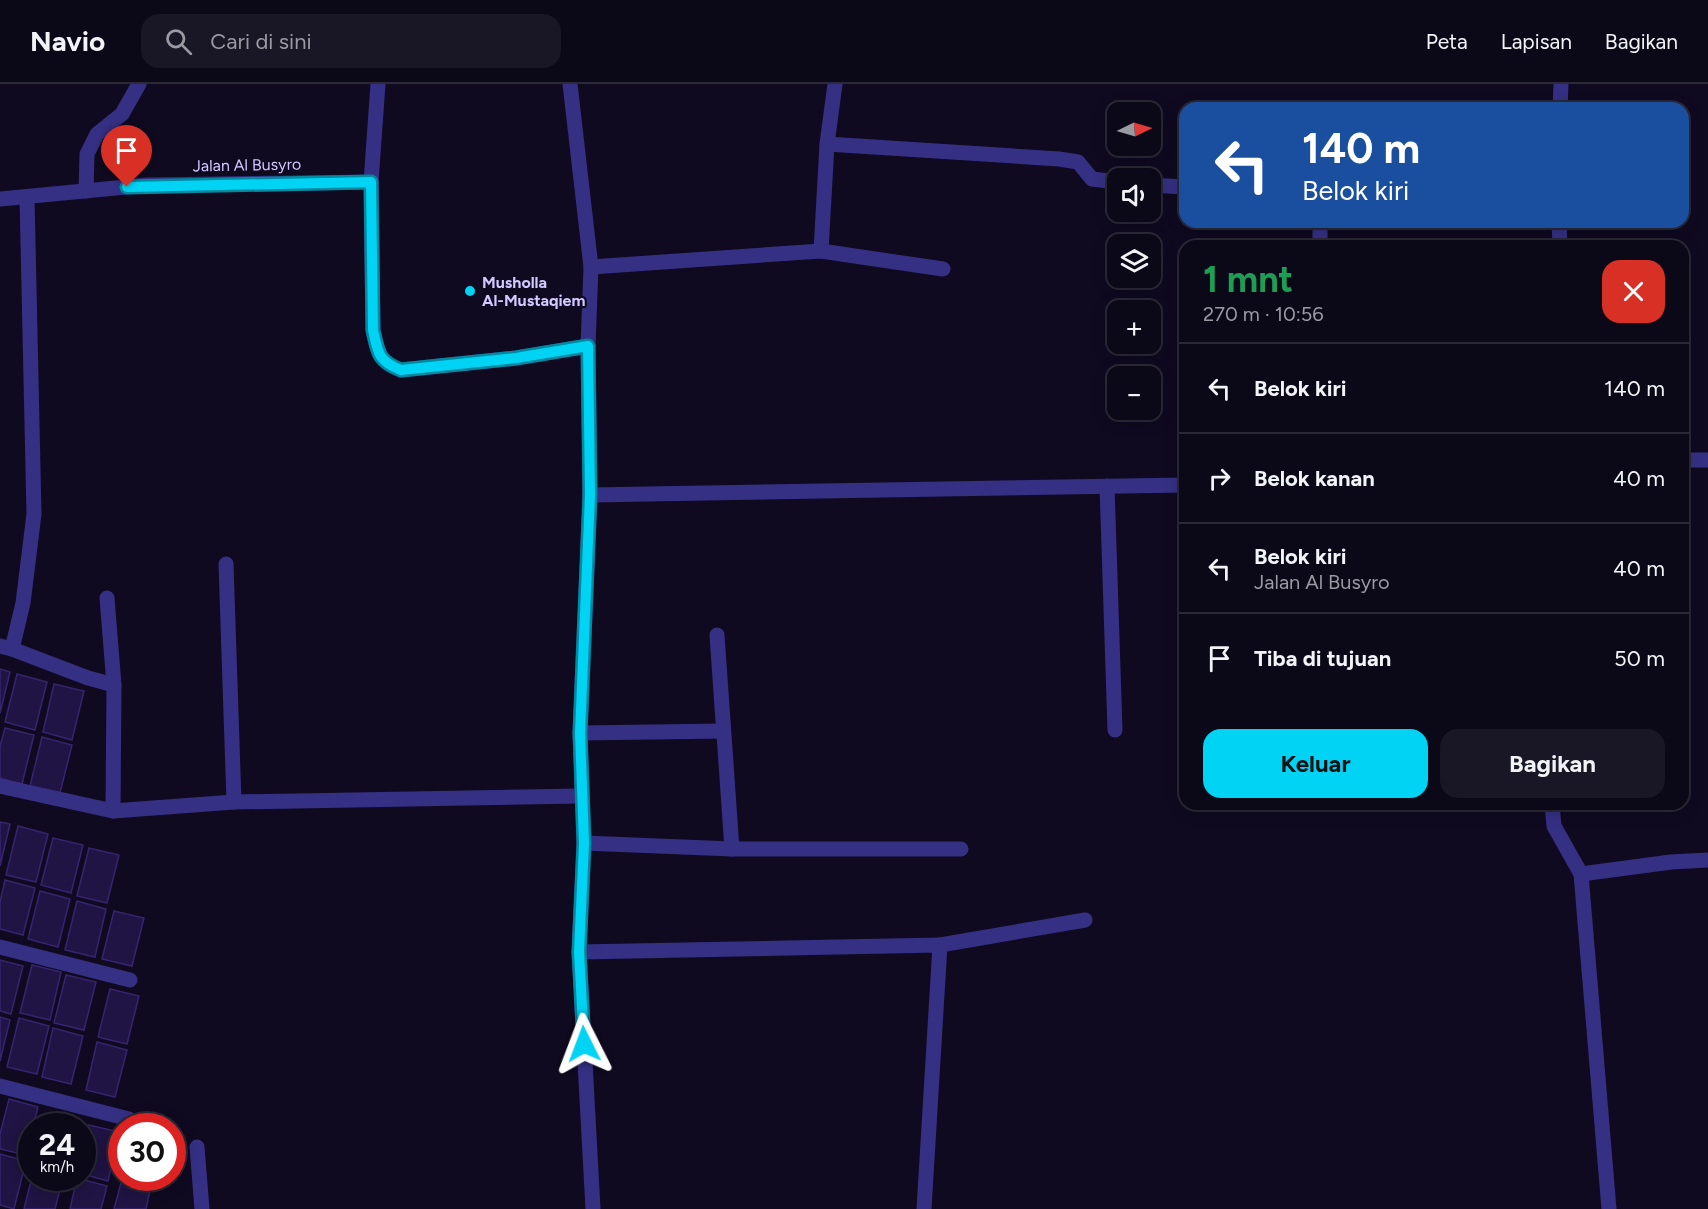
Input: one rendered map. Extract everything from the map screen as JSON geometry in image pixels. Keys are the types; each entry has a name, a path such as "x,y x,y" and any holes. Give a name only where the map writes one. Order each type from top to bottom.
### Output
{"street":[{"path":"86,191 87,154 97,135 122,114 139,84"},
{"path":"378,84 371,182 373,330 377,351 385,364 401,370 516,358 588,346"},
{"path":"570,84 591,267 588,346 590,495 580,733 580,796 584,843 579,952 593,1209"},
{"path":"821,252 827,144 835,84"},
{"path":"1560,102 1561,84"},
{"path":"827,144 1059,159 1078,162 1092,179 1107,181"},
{"name":"Jalan Al Busyro","path":"0,199 147,184 371,182"},
{"path":"1161,185 1179,186"},
{"path":"27,197 34,514 21,614 6,647 88,678 114,685"},
{"path":"591,267 821,252 943,269"},
{"path":"1689,460 1708,460"},
{"path":"590,495 1179,485"},
{"path":"1107,486 1115,730"},
{"path":"226,564 234,802"},
{"path":"107,598 114,685 113,811"},
{"path":"717,635 732,849"},
{"path":"580,733 723,731"},
{"path":"0,786 113,811 234,802 580,796"},
{"path":"1553,810 1554,826 1581,874 1609,1209"},
{"path":"584,843 732,849 961,849"},
{"path":"1581,874 1671,862 1708,860"},
{"path":"579,952 940,945 1085,920"},
{"path":"924,1209 940,945"},
{"path":"0,947 130,980"},
{"path":"0,1086 108,1114"},
{"path":"197,1147 202,1209"}],"building":[{"path":"0,669 10,672 0,713"},
{"path":"17,674 47,682 35,730 5,722"},
{"path":"54,684 84,691 72,740 43,732"},
{"path":"5,728 34,735 22,784 0,778 0,746"},
{"path":"42,737 72,745 60,793 30,786"},
{"path":"0,822 10,824 0,866"},
{"path":"18,826 48,834 36,882 6,875"},
{"path":"53,838 83,845 71,893 41,885"},
{"path":"89,848 119,855 107,903 77,896"},
{"path":"5,880 35,888 23,935 0,929 0,902"},
{"path":"40,891 70,899 58,947 28,939"},
{"path":"77,901 106,909 95,957 65,950"},
{"path":"114,911 144,918 132,966 102,959"},
{"path":"0,960 23,966 11,1014 0,1011"},
{"path":"32,965 61,972 50,1020 20,1013"},
{"path":"66,975 96,982 84,1030 54,1023"},
{"path":"110,989 139,996 127,1044 98,1037"},
{"path":"0,1017 10,1020 0,1061"},
{"path":"19,1018 49,1026 37,1074 7,1067"},
{"path":"53,1028 83,1036 71,1084 42,1077"},
{"path":"97,1042 127,1050 115,1097 86,1090"},
{"path":"9,1099 38,1107 36,1113 18,1113 18,1153 0,1149 0,1134"},
{"path":"96,1127 108,1129 108,1181 96,1178"},
{"path":"0,1154 18,1159 18,1191 14,1209 0,1205"},
{"path":"96,1183 107,1186 101,1209 70,1209 74,1191 96,1191"},
{"path":"28,1191 60,1191 55,1209 24,1209"},
{"path":"119,1191 150,1191 146,1209 114,1209"}],"place":[{"name":"Musholla Al-Mustaqiem","path":"470,291"}],"route":[{"path":"127,187 147,184 371,182 373,330 377,351 385,364 401,370 516,358 588,346 590,495 580,733 580,796 584,843 579,952 584,1044"}]}
